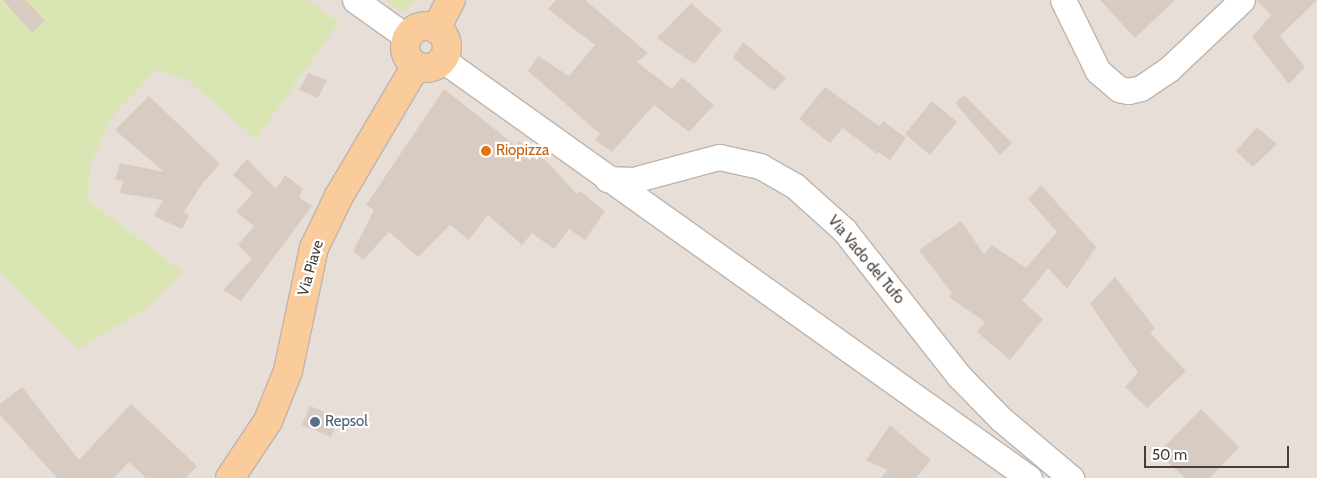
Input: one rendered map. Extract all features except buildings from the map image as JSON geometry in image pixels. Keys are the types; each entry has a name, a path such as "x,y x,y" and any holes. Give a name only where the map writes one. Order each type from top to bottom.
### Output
{"main road":[{"path":"436,29 451,0"},
{"path":"417,28 436,29 447,43 443,60 430,68 416,66 408,57 408,38 417,28"},
{"name":"Via Piave","path":"230,478 268,421 288,371 314,248 339,196 416,66"}],"street":[{"path":"354,0 408,38"},
{"path":"1063,0 1098,71 1119,89 1128,91 1141,88 1169,69 1242,0"},
{"path":"443,60 606,180 727,261 1029,478"},
{"name":"Via Vado del Tufo","path":"606,180 633,180 719,157 760,166 795,186 844,230 958,375 1001,418 1071,478"}],"shaded area":[{"path":"0,0 1317,0 1317,478 0,478"}],"green space":[{"path":"0,0 307,0 339,22 256,139 187,80 156,70 112,117 90,165 88,200 183,272 143,311 78,349 0,273"},
{"path":"386,0 415,0 405,13"}],"place":[{"name":"Riopizza","path":"486,151"},
{"name":"Repsol","path":"315,422"}]}
